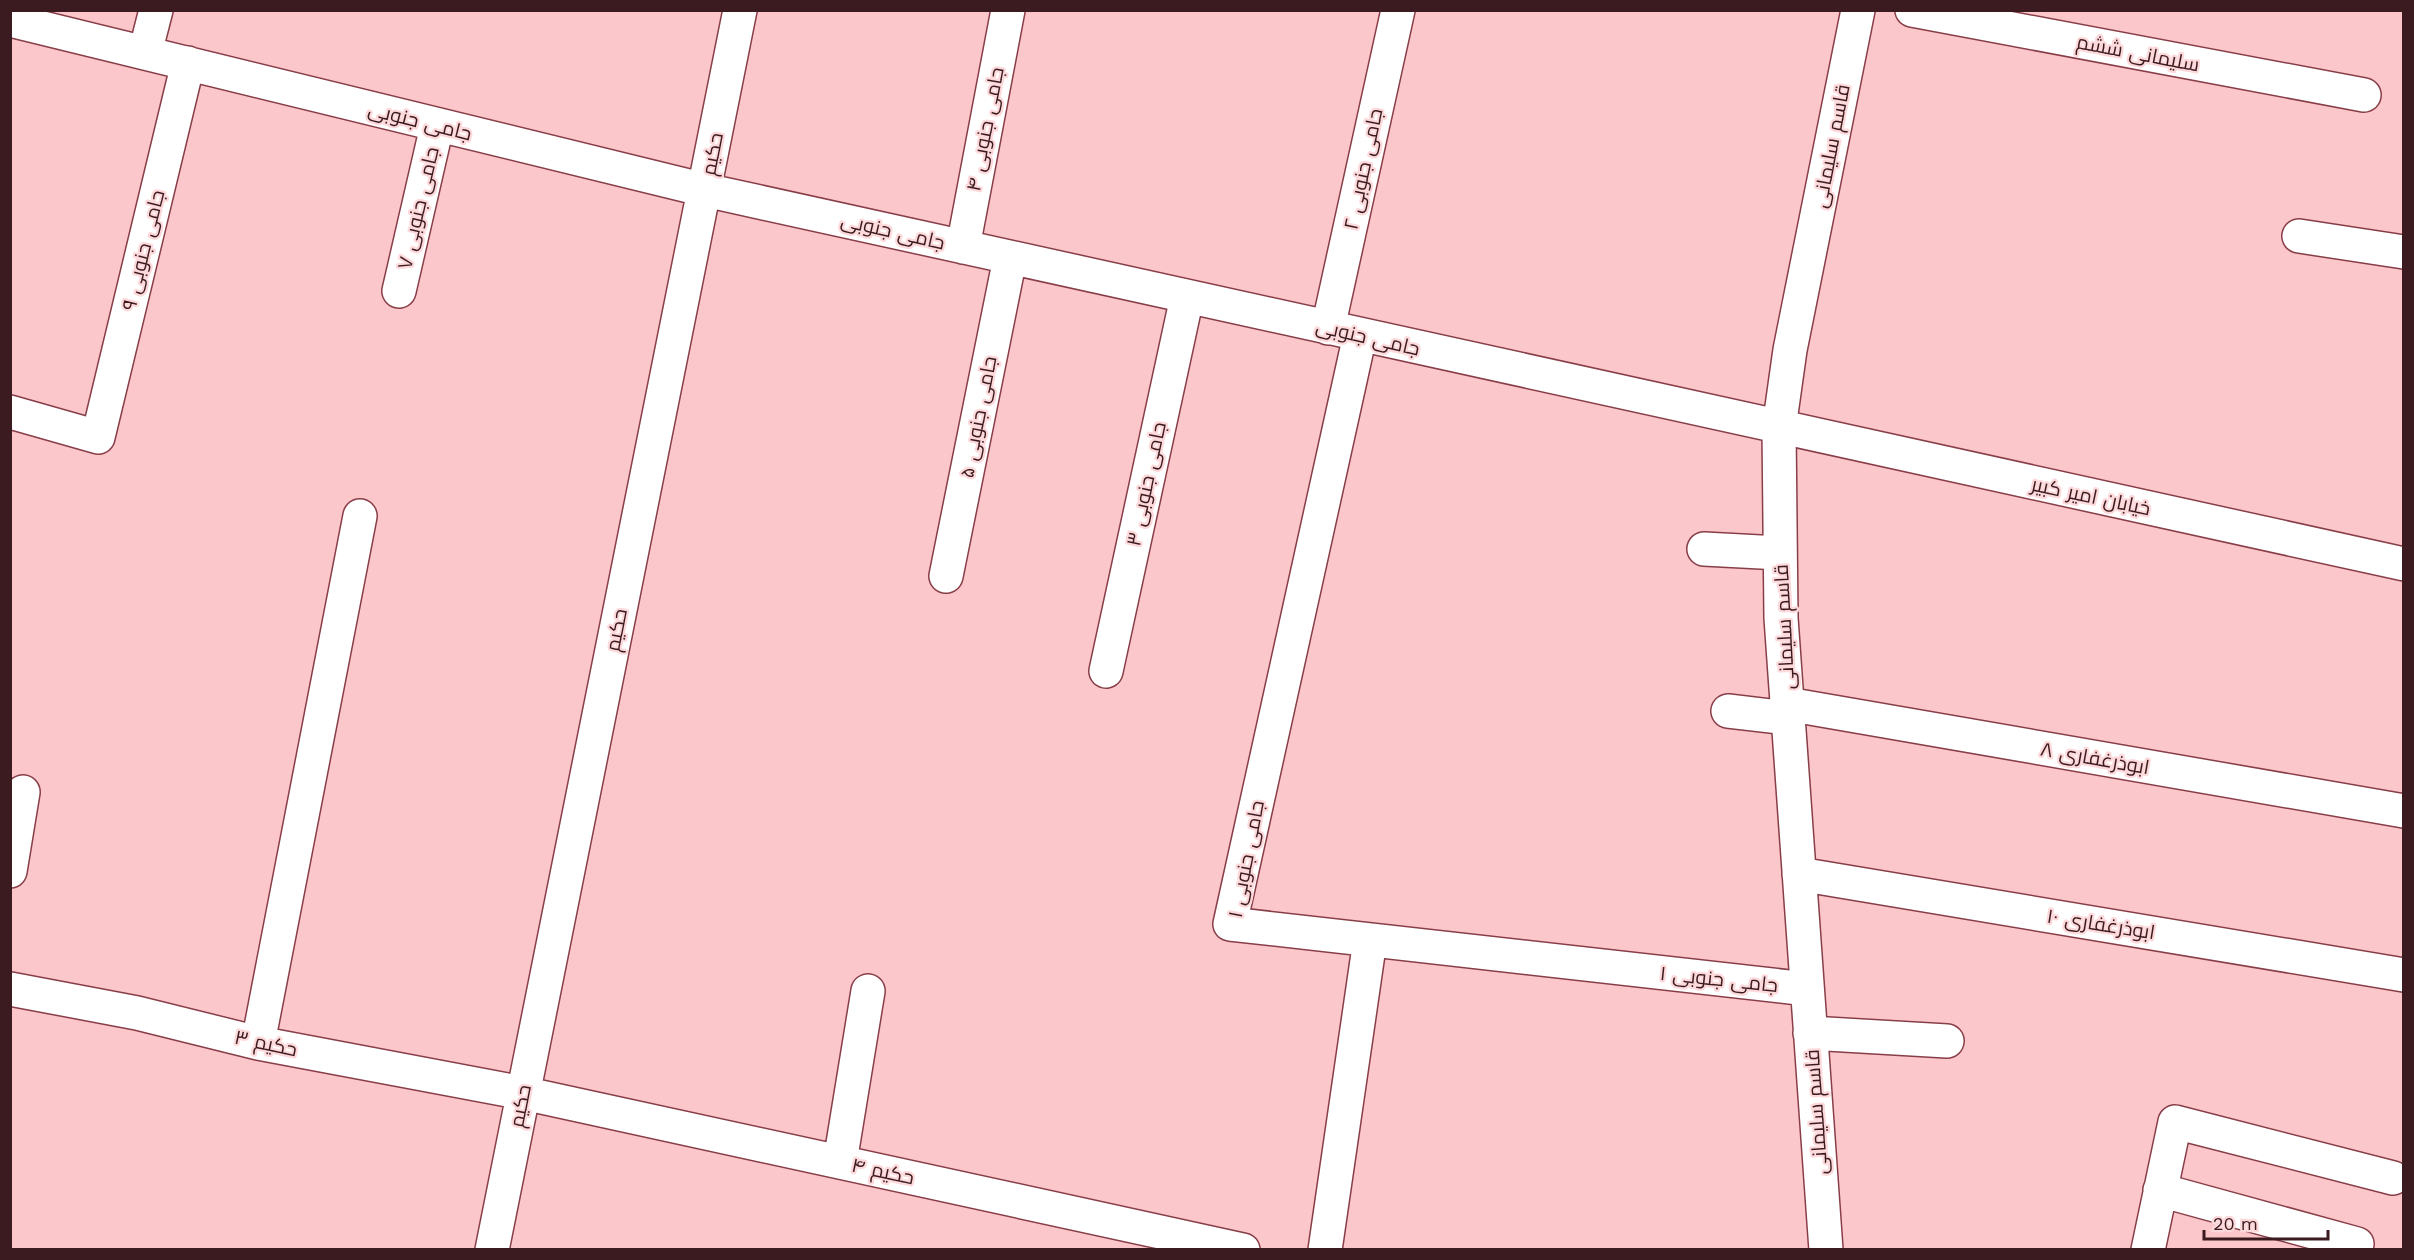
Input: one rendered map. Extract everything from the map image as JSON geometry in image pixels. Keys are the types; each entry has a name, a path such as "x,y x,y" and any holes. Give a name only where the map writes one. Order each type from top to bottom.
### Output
{"street":[{"path":"145,53 156,10"},
{"name":"حکیم","path":"492,1250 740,10"},
{"name":"جامی جنوبی ۴","path":"963,247 1008,10"},
{"name":"جامی جنوبی ۲","path":"1328,328 1398,10"},
{"name":"قاسم سلیمانی","path":"1826,1250 1780,618 1779,428 1790,350 1858,10"},
{"name":"سلیمانی ششم","path":"1912,10 2364,95"},
{"name":"جامی جنوبی","path":"10,21 705,190 1779,428"},
{"name":"جامی جنوبی ۹","path":"10,412 98,437 188,63"},
{"name":"جامی جنوبی ۷","path":"399,291 437,126"},
{"path":"2299,236 2403,252"},
{"name":"جامی جنوبی ۵","path":"946,576 1010,258"},
{"name":"جامی جنوبی ۳","path":"1106,671 1187,297"},
{"name":"جامی جنوبی ۱","path":"1360,335 1230,924 1807,989"},
{"name":"خیابان امیر کبیر","path":"1779,428 2403,564"},
{"path":"258,1043 360,516"},
{"path":"1704,549 1780,553"},
{"name":"ابوذرغفاری ۸","path":"1728,711 1787,711 2403,811"},
{"path":"10,872 23,792"},
{"name":"ابوذرغفاری ۱۰","path":"1799,874 2403,975"},
{"path":"1325,1250 1370,940"},
{"name":"حکیم ۳","path":"10,989 137,1013 258,1043 523,1093"},
{"path":"840,1162 868,991"},
{"path":"1810,1033 1947,1041"},
{"name":"حکیم ۴","path":"523,1093 1243,1250"},
{"path":"2148,1250 2175,1122 2393,1178"},
{"path":"2160,1190 2357,1245"}]}
